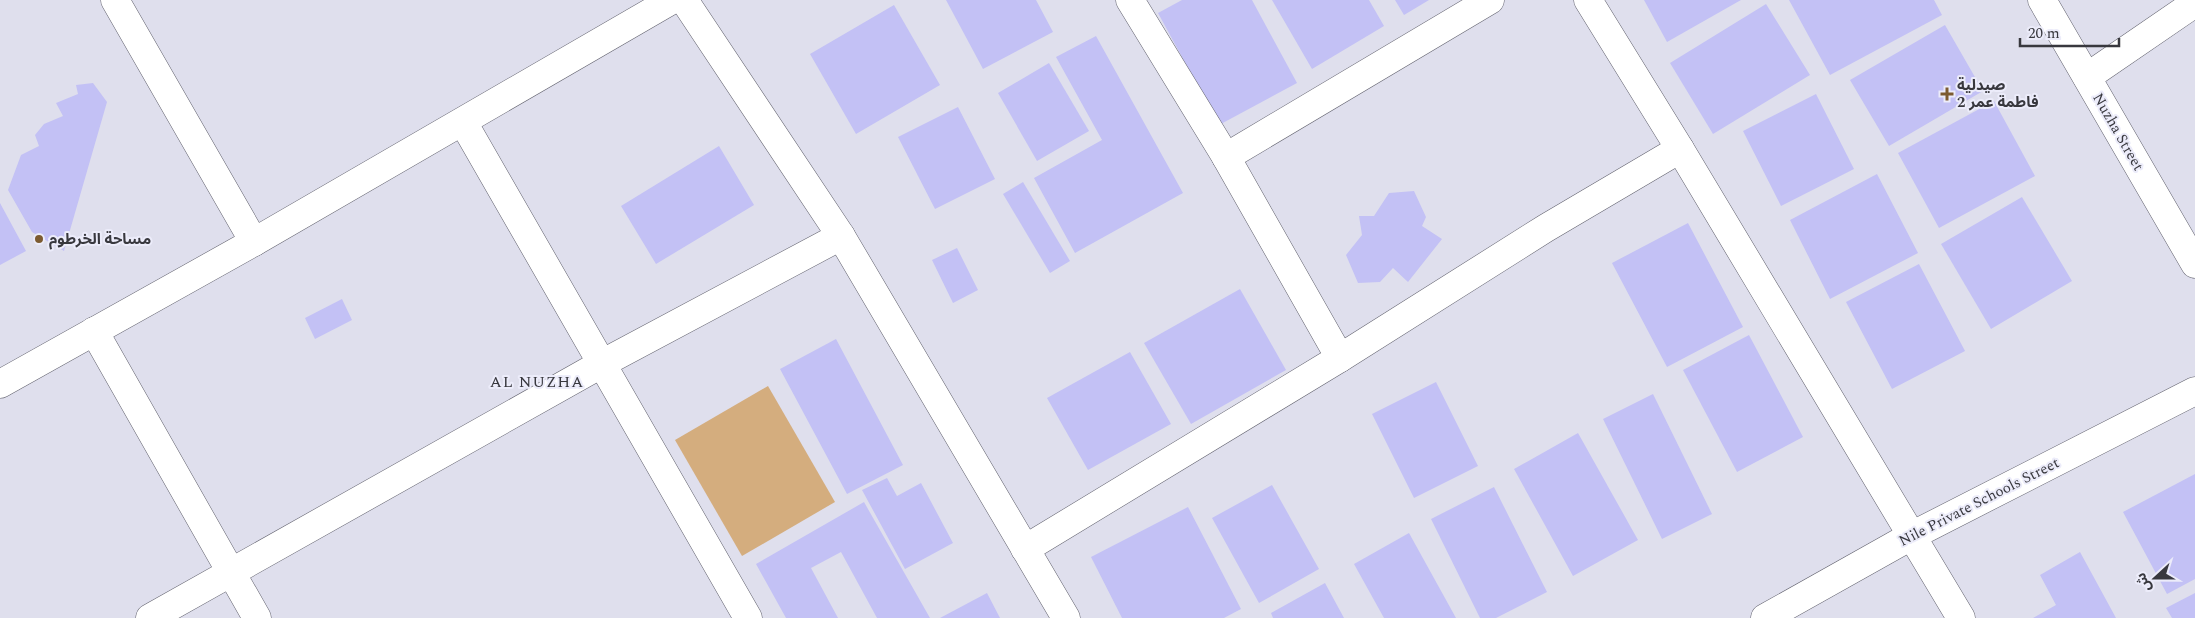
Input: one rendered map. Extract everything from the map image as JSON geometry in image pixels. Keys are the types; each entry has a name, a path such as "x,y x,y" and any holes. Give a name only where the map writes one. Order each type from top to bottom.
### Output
{"street":[{"path":"115,0 254,242"},
{"path":"0,384 254,242 672,0"},
{"path":"684,0 841,236 1066,618"},
{"path":"1130,0 1226,157 1340,358"},
{"path":"1226,157 1490,0"},
{"path":"1588,0 1680,148 1961,618"},
{"name":"Nuzha Street","path":"2042,0 2195,264"},
{"path":"2087,77 2195,3"},
{"path":"463,122 748,618"},
{"path":"1025,549 1340,358 1546,228 1680,148"},
{"path":"150,618 603,363 841,236"},
{"path":"94,331 257,618"},
{"name":"Nile Private Schools Street","path":"1765,618 1913,535 2195,391"}],"shaded area":[{"path":"768,386 835,502 742,556 675,440"}],"building":[{"path":"946,0 1036,0 1053,32 983,69"},
{"path":"1182,0 1252,0 1297,83 1219,125 1158,13"},
{"path":"1272,0 1369,0 1384,26 1312,69"},
{"path":"1395,0 1429,0 1404,15"},
{"path":"1644,0 1741,0 1667,42"},
{"path":"1789,0 1934,0 1942,15 1830,75"},
{"path":"1766,4 1810,75 1713,134 1670,63"},
{"path":"894,5 940,85 856,134 810,54"},
{"path":"1945,25 1983,91 1889,146 1850,80"},
{"path":"1096,36 1183,193 1075,253 1034,178 1102,140 1056,57"},
{"path":"1049,63 1089,131 1037,161 998,93"},
{"path":"93,83 107,102 64,251 32,232 8,190 21,155 39,146 35,135 44,124 63,116 56,103 78,94 76,85"},
{"path":"1816,94 1854,169 1781,206 1743,131"},
{"path":"1994,101 2035,176 1939,228 1898,153"},
{"path":"958,107 995,179 935,209 898,137"},
{"path":"719,146 754,205 656,264 621,206"},
{"path":"1877,174 1918,253 1830,299 1790,220"},
{"path":"1023,182 1070,261 1050,273 1003,194"},
{"path":"1414,191 1426,217 1422,226 1442,239 1408,282 1393,268 1380,282 1358,283 1346,255 1362,235 1359,216 1374,216 1389,193"},
{"path":"2022,197 2072,281 1991,329 1941,244"},
{"path":"0,203 26,251 0,265"},
{"path":"1688,223 1743,327 1667,367 1612,263"},
{"path":"957,248 978,290 953,303 932,260"},
{"path":"1919,264 1965,351 1892,389 1846,302"},
{"path":"1240,289 1286,370 1191,424 1144,343"},
{"path":"342,299 352,320 315,339 305,318"},
{"path":"1749,335 1803,437 1737,472 1683,370"},
{"path":"836,339 903,465 847,494 780,369"},
{"path":"1130,352 1171,424 1088,470 1047,398"},
{"path":"1436,382 1478,466 1414,498 1372,414"},
{"path":"1653,394 1712,514 1662,539 1603,419"},
{"path":"1578,433 1638,540 1573,576 1514,469"},
{"path":"2195,474 2195,579 2167,594 2123,512"},
{"path":"887,478 897,496 921,483 953,543 905,569 862,490"},
{"path":"1272,485 1319,569 1259,603 1212,518"},
{"path":"1494,487 1547,592 1496,618 1480,618 1431,519"},
{"path":"864,502 930,618 877,618 841,552 811,568 838,618 786,618 756,564"},
{"path":"1188,507 1241,609 1224,618 1122,618 1091,557"},
{"path":"1409,533 1456,618 1384,618 1354,564"},
{"path":"2080,552 2116,618 2033,618 2056,605 2040,575"},
{"path":"1325,583 1344,618 1273,618 1271,613"},
{"path":"987,593 1000,618 940,618"},
{"path":"2195,593 2195,618 2172,618 2166,608"}],"place":[{"name":"صيدلية فاطمة عمر 2","path":"1947,94"},
{"name":"مساحة الخرطوم","path":"39,239"}],"district":[{"name":"AL NUZHA","path":"537,382"}]}
